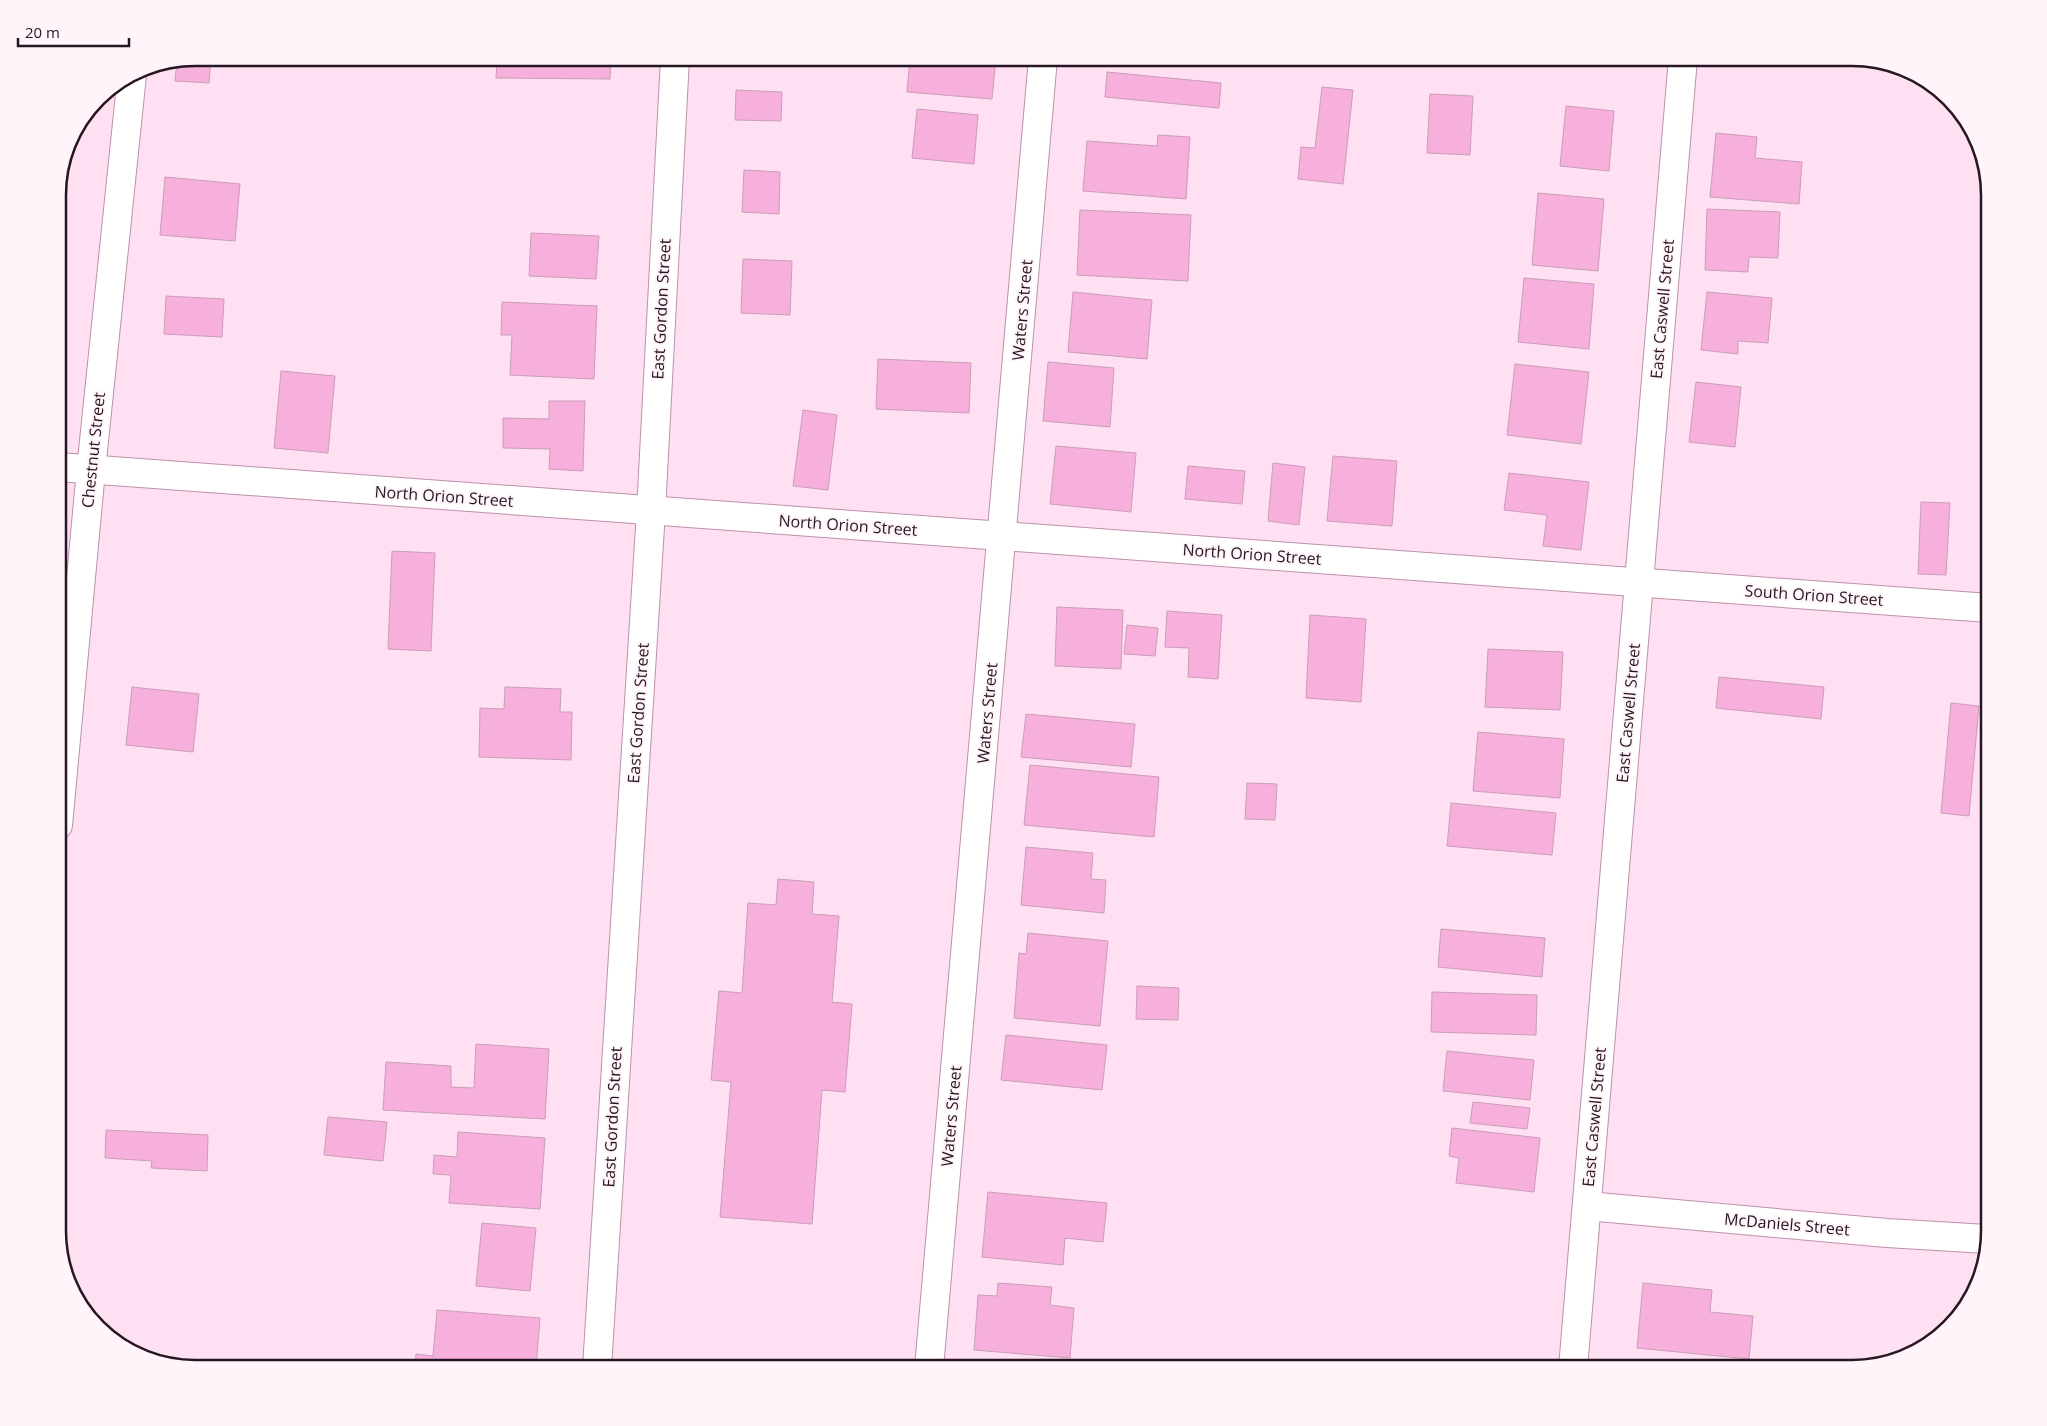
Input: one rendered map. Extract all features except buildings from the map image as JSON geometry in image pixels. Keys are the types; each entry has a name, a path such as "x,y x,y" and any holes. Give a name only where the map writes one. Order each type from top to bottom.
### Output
{"street":[{"name":"Waters Street","path":"930,1360 1003,536 1042,66"},
{"name":"East Caswell Street","path":"1574,1360 1682,66"},
{"name":"East Gordon Street","path":"598,1360 651,511 675,67"},
{"name":"Chestnut Street","path":"67,728 91,470 131,84"},
{"name":"North Orion Street","path":"67,468 1639,582"},
{"name":"South Orion Street","path":"1639,582 1981,607"},
{"name":"McDaniels Street","path":"1587,1206 1888,1233 1980,1239"}]}
